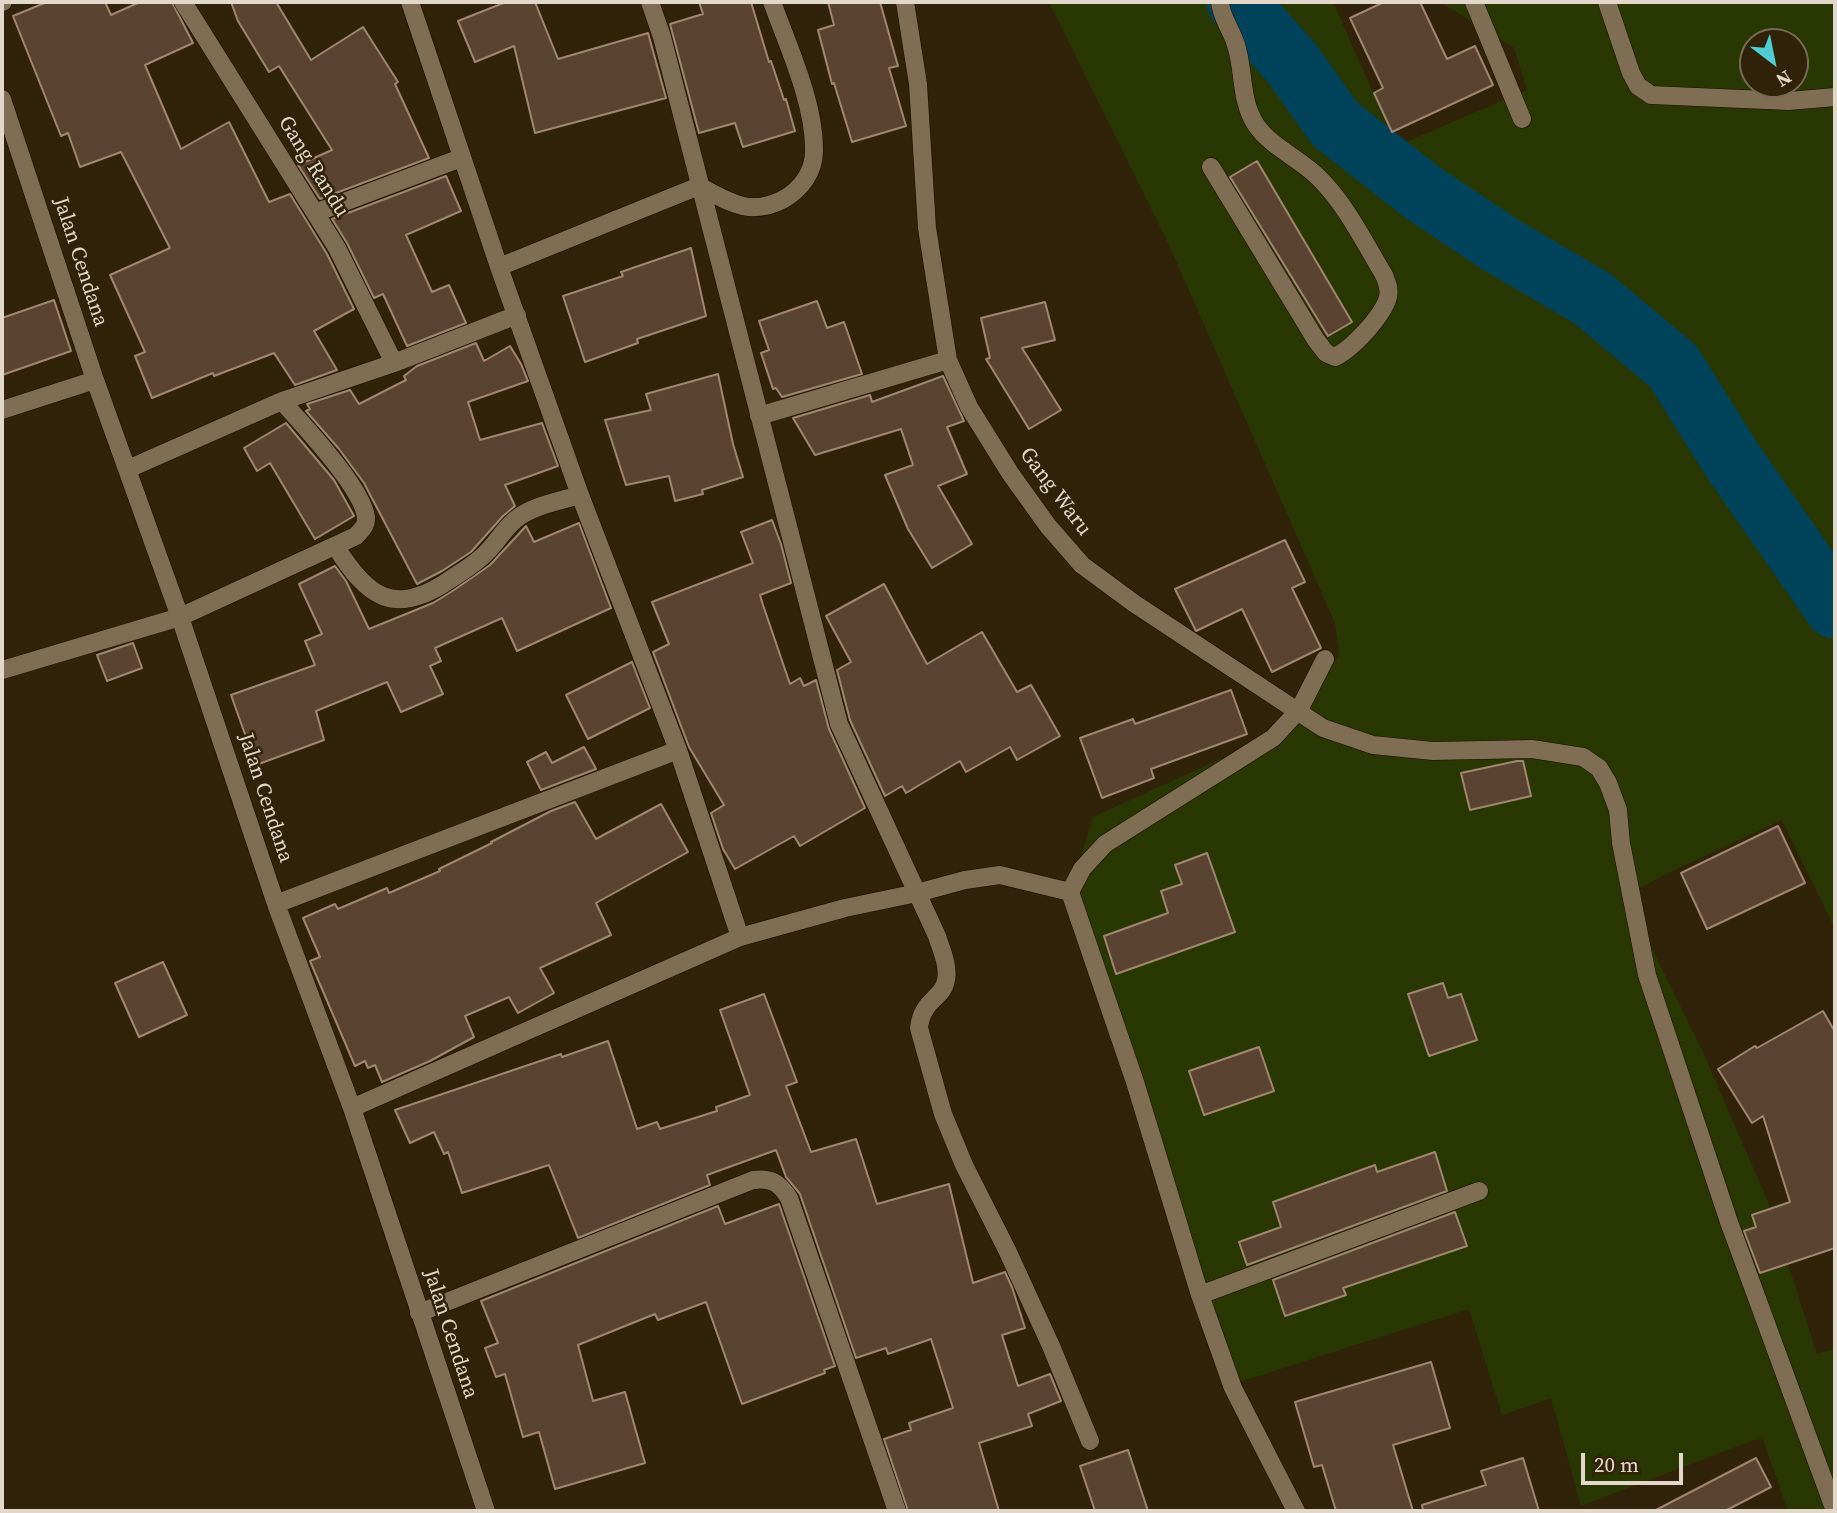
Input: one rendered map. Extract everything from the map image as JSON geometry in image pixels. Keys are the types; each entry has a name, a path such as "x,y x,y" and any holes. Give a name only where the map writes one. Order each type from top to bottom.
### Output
{"street":[{"name":"Gang Randu","path":"183,2 337,248 394,363"},
{"path":"410,2 499,267 580,495 678,750 740,937"},
{"path":"650,2 662,37 839,724 937,936 946,969 946,982 924,1010 919,1028 943,1114 964,1165 1051,1346 1090,1441"},
{"path":"499,267 699,187 739,206 759,207 775,204 795,193 809,175 814,153 811,121 793,58 772,2"},
{"name":"Gang Waru","path":"905,2 918,84 927,228 948,360 969,407 1010,473 1048,526 1082,565 1135,604 1323,728 1373,745 1433,751 1532,749 1583,757 1600,768 1618,810 1621,843 1647,975 1729,1222 1835,1511"},
{"path":"1211,167 1316,340 1326,353 1335,357 1344,353 1355,343 1387,299 1389,289 1384,275 1332,191 1256,126 1247,108 1235,41 1223,19 1220,2"},
{"path":"1474,2 1522,119"},
{"path":"1607,2 1631,74 1638,86 1651,95 1789,101 1835,96"},
{"name":"Jalan Cendana","path":"2,99 95,380 180,617 276,904 352,1108 486,1511"},
{"path":"316,213 461,158"},
{"path":"128,469 282,401 394,363 517,315"},
{"path":"759,416 948,360"},
{"path":"2,410 95,380"},
{"path":"2,670 180,617 356,536 365,527 367,518 353,487 323,447 282,401"},
{"path":"336,547 352,572 366,586 401,601 415,599 430,593 486,553 517,518 580,495"},
{"path":"1296,1511 1233,1388 1200,1295 1135,1082 1070,892 1082,869 1105,844 1273,738 1299,710 1325,659"},
{"path":"276,904 678,750"},
{"path":"352,1108 740,937 845,908 917,894 965,880 1000,875 1070,892"},
{"path":"419,1313 753,1180 767,1178 781,1185 789,1198 897,1511"},
{"path":"1200,1295 1479,1191"}],"green space":[{"path":"1049,2 1333,2 1397,146 1527,90 1514,48 1440,2 1835,2 1835,929 1782,820 1666,874 1626,896 1703,1052 1768,1202 1817,1354 1835,1349 1835,1511 1788,1511 1762,1437 1581,1506 1551,1398 1502,1415 1469,1309 1239,1382 1070,892 1093,817 1295,725 1339,655 1335,623 1169,245"}],"building":[{"path":"47,2 105,2 111,15 140,2 172,2 193,43 145,65 181,149 229,122 269,202 290,194 327,254 354,309 314,331 337,370 295,385 274,353 214,376 213,373 152,398 135,356 145,352 110,275 170,248 121,152 80,167 68,133 61,136 13,16"},
{"path":"231,2 276,2 311,60 363,27 398,82 395,84 429,158 320,199 298,165 332,150 279,66 269,72 238,21"},
{"path":"506,2 535,2 558,59 648,33 666,98 535,133 514,46 475,62 458,21"},
{"path":"699,2 751,2 769,62 771,61 784,100 786,99 795,131 743,147 735,123 699,133 670,24 703,14"},
{"path":"828,2 880,2 898,66 889,68 906,126 852,142 834,83 832,84 818,30 834,25"},
{"path":"1384,2 1420,2 1447,59 1475,46 1493,85 1392,132 1374,93 1383,88 1350,18"},
{"path":"1257,161 1352,322 1328,336 1230,177"},
{"path":"446,176 461,211 406,235 432,292 449,285 466,323 407,346 383,294 374,298 332,219"},
{"path":"691,248 706,316 637,339 638,343 585,362 563,296 623,276 621,272"},
{"path":"54,300 71,351 2,375 2,318"},
{"path":"817,301 827,328 844,322 862,374 782,397 776,388 773,389 761,353 769,350 759,321"},
{"path":"1045,302 1055,340 1022,348 1061,410 1029,429 986,359 990,358 981,318"},
{"path":"476,343 484,361 510,346 528,381 468,402 480,440 542,423 558,466 505,485 515,506 471,552 417,584 364,483 306,411 310,409 307,404 350,390 359,404 406,380 404,376 417,366"},
{"path":"718,374 743,477 702,490 703,494 675,501 669,476 626,485 605,420 651,410 646,394"},
{"path":"943,376 964,421 947,427 967,474 938,486 972,544 932,568 908,529 885,475 913,465 901,429 815,455 793,418 870,395 872,402"},
{"path":"286,423 334,480 354,516 315,539 270,463 257,471 244,448"},
{"path":"772,520 791,583 760,595 763,605 790,684 800,678 804,686 816,680 829,729 865,808 800,846 794,836 735,869 723,849 711,813 724,805 689,747 653,652 669,644 652,602 753,563 741,532"},
{"path":"579,523 611,608 517,651 502,618 435,648 441,661 430,666 443,694 401,712 387,682 316,711 324,740 256,765 231,695 315,665 305,641 322,634 299,584 335,566 346,581 369,629 433,603 454,590 490,565 526,526 534,542"},
{"path":"1285,540 1305,582 1292,588 1321,648 1272,672 1242,609 1196,631 1175,589"},
{"path":"884,584 927,664 982,632 1017,692 1031,685 1060,736 1017,760 1010,747 966,772 960,761 906,793 902,786 885,796 850,720 837,670 851,662 826,616"},
{"path":"133,643 142,668 107,681 97,655"},
{"path":"632,662 650,708 588,739 566,695"},
{"path":"1231,690 1247,734 1151,769 1154,778 1102,798 1080,738 1133,719 1135,724"},
{"path":"584,747 596,769 541,790 527,762 546,752 552,763"},
{"path":"1523,761 1531,796 1470,810 1461,773"},
{"path":"575,802 596,839 661,804 688,852 596,903 611,935 540,968 554,993 518,1013 509,997 465,1016 474,1037 430,1061 382,1082 375,1065 368,1068 365,1061 355,1066 310,961 320,957 303,918 335,904 338,909 387,888 389,893 440,871 439,869 551,811"},
{"path":"1778,826 1805,883 1707,929 1681,873"},
{"path":"1207,853 1235,932 1116,974 1104,936 1168,913 1161,891 1182,884 1175,865"},
{"path":"163,962 187,1015 139,1037 115,983"},
{"path":"1443,983 1448,998 1461,994 1477,1040 1429,1056 1408,994"},
{"path":"764,994 797,1082 786,1086 811,1152 856,1139 877,1204 949,1184 973,1283 1005,1272 1012,1287 1025,1328 1002,1335 1018,1386 1050,1374 1061,1401 1028,1414 1032,1426 979,1443 999,1511 908,1511 884,1439 911,1430 909,1423 953,1408 931,1339 888,1354 886,1348 856,1358 800,1194 786,1177 776,1150 707,1175 710,1185 578,1238 549,1165 462,1193 448,1152 444,1154 434,1132 410,1143 395,1110 561,1054 562,1057 608,1041 637,1129 657,1122 660,1129 717,1111 716,1107 750,1095 720,1010"},
{"path":"1823,1011 1835,1032 1835,1248 1760,1273 1744,1231 1756,1227 1752,1215 1790,1202 1763,1116 1752,1123 1718,1069 1755,1046 1757,1048"},
{"path":"1259,1047 1274,1091 1204,1115 1189,1071"},
{"path":"1435,1152 1447,1191 1247,1265 1239,1242 1281,1227 1273,1202 1375,1165 1377,1172"},
{"path":"779,1204 835,1366 824,1370 825,1373 742,1404 706,1302 658,1320 655,1314 578,1345 593,1401 625,1392 645,1463 555,1489 539,1432 523,1437 505,1374 496,1377 485,1348 498,1343 481,1301 718,1206 725,1224"},
{"path":"1455,1212 1467,1246 1343,1288 1346,1295 1285,1316 1273,1280"},
{"path":"1431,1362 1450,1428 1393,1445 1413,1511 1336,1511 1322,1465 1314,1467 1295,1402"},
{"path":"1128,1450 1148,1511 1095,1511 1080,1466"},
{"path":"1523,1458 1539,1511 1423,1511 1422,1505 1486,1485 1481,1471"},
{"path":"1756,1458 1771,1487 1725,1511 1654,1511"}],"waterway":[{"path":"1237,2 1291,62 1335,124 1423,193 1501,245 1593,299 1673,366 1732,460 1835,608"}]}
